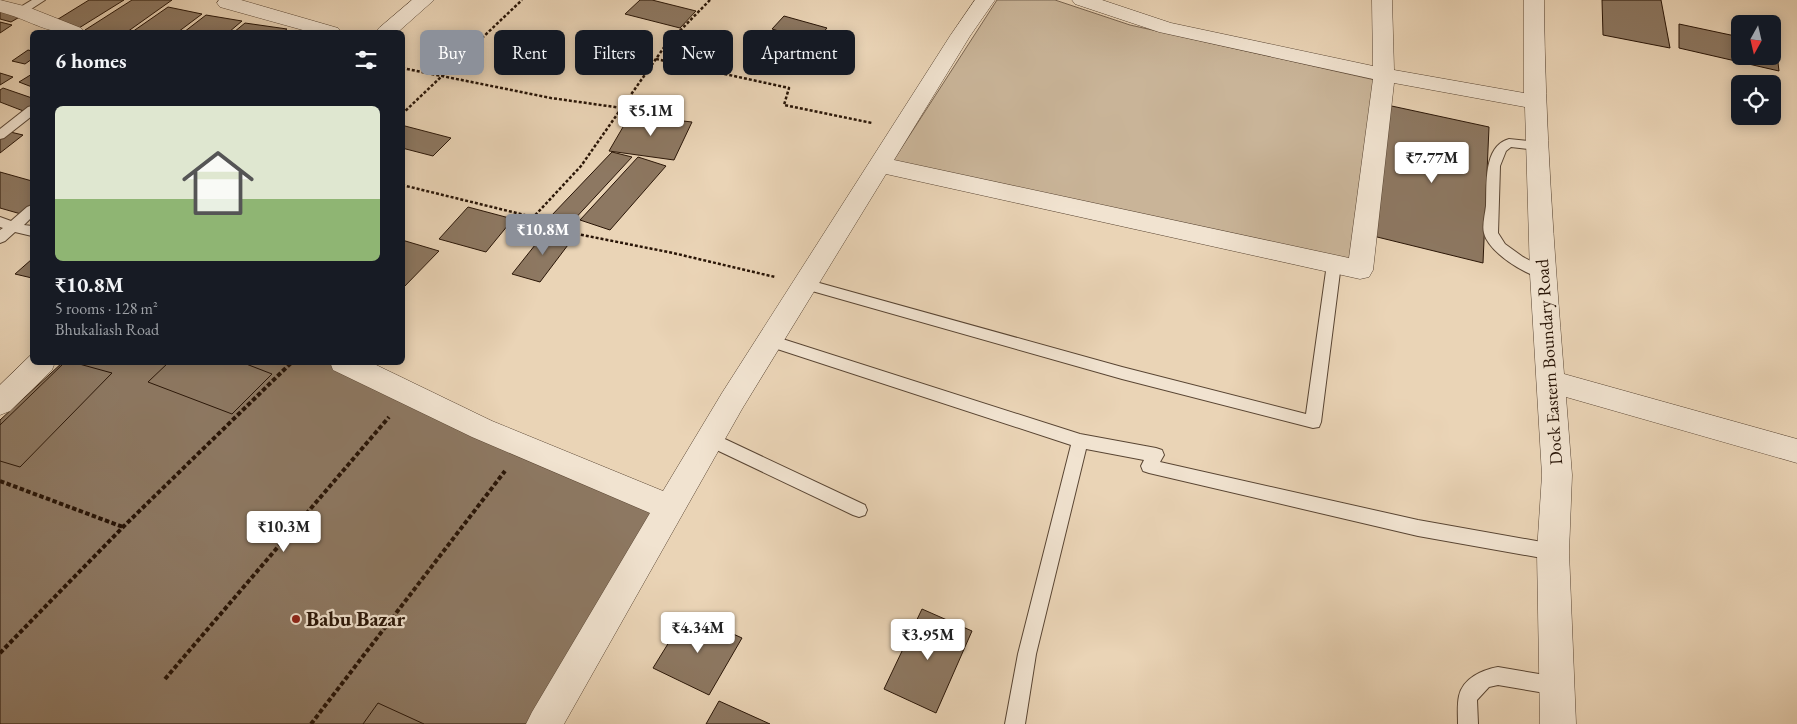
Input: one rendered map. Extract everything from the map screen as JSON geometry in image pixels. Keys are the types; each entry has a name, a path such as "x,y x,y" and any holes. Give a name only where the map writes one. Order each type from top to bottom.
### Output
{"street":[{"path":"230,0 227,3 324,30"},
{"path":"388,30 424,0"},
{"path":"544,724 710,439 960,36 985,0"},
{"path":"1082,0 1166,28 1384,75 1536,102"},
{"path":"880,165 1360,270 1384,75 1382,0"},
{"name":"Dock Eastern Boundary Road","path":"1534,0 1543,274 1557,475 1552,552 1558,724"},
{"path":"0,6 21,11 68,30"},
{"path":"0,403 39,365"},
{"path":"349,365 482,429 671,508"},
{"path":"1550,381 1797,452"}],"lane":[{"path":"21,11 40,0"},
{"path":"0,135 30,112"},
{"path":"1538,146 1509,143 1501,149 1494,166 1491,233 1500,247 1506,252 1518,261 1543,274"},
{"path":"0,238 6,224 30,211"},
{"path":"6,224 30,230"},
{"path":"805,284 1122,373 1313,422 1334,264"},
{"path":"770,341 1080,441 1156,454 1149,466 1418,528 1552,552"},
{"path":"710,439 859,510"},
{"path":"1015,724 1027,654 1080,441"},
{"path":"1468,724 1468,697 1484,680 1498,676 1557,686"}],"path":[{"path":"405,111 522,0"},
{"path":"710,0 665,46 580,166 527,224 674,253 805,284"},
{"path":"656,59 790,88 784,104 902,130"},
{"path":"405,69 551,98 622,108"},
{"path":"405,186 533,218"},
{"path":"0,653 123,527 289,365"},
{"path":"165,679 408,394"},
{"path":"311,724 524,446"},
{"path":"0,481 123,527"}],"shaded area":[{"path":"997,0 1055,0 1130,25 1375,80 1353,261 893,161"}],"building":[{"path":"89,0 124,0 79,28 55,21"},
{"path":"132,0 172,0 130,30 85,30"},
{"path":"640,0 652,0 696,11 680,28 625,14"},
{"path":"1602,0 1661,0 1670,48 1603,35"},
{"path":"168,7 202,14 181,30 135,30"},
{"path":"0,8 23,15 11,22 0,19"},
{"path":"206,15 242,21 231,30 187,30"},
{"path":"784,16 827,28 825,30 772,29"},
{"path":"0,22 12,25 0,33"},
{"path":"245,23 287,29 286,30 236,30"},
{"path":"1679,24 1731,35 1731,60 1679,48"},
{"path":"30,50 30,60 25,64 12,61"},
{"path":"1753,65 1778,65 1779,71"},
{"path":"0,73 13,77 0,85"},
{"path":"30,75 30,86 19,82"},
{"path":"3,88 30,97 30,109 26,112 0,102 0,90"},
{"path":"1387,105 1489,127 1483,263 1369,235"},
{"path":"630,115 692,122 674,160 609,151"},
{"path":"405,126 451,138 433,156 405,149"},
{"path":"6,131 23,135 0,153 0,136"},
{"path":"612,152 632,157 571,223 551,216"},
{"path":"638,157 666,166 610,230 580,220"},
{"path":"0,172 30,180 30,207 21,214 0,208"},
{"path":"468,207 513,219 486,252 439,239"},
{"path":"547,230 574,237 540,282 512,274"},
{"path":"405,241 439,251 405,286"},
{"path":"30,261 30,278 15,274"},
{"name":"Babu Bazar","path":"60,365 339,365 655,513 531,724 0,724 0,420"},
{"path":"62,365 83,365 112,373 20,467 0,461 0,425"},
{"path":"166,365 249,365 272,374 232,414 148,382"},
{"path":"922,609 972,631 936,713 884,689"},
{"path":"687,613 742,638 709,695 653,668"},
{"path":"719,701 770,724 706,724"},
{"path":"378,703 424,724 363,724"}],"place":[{"name":"Babu Bazar","path":"296,619"}]}
